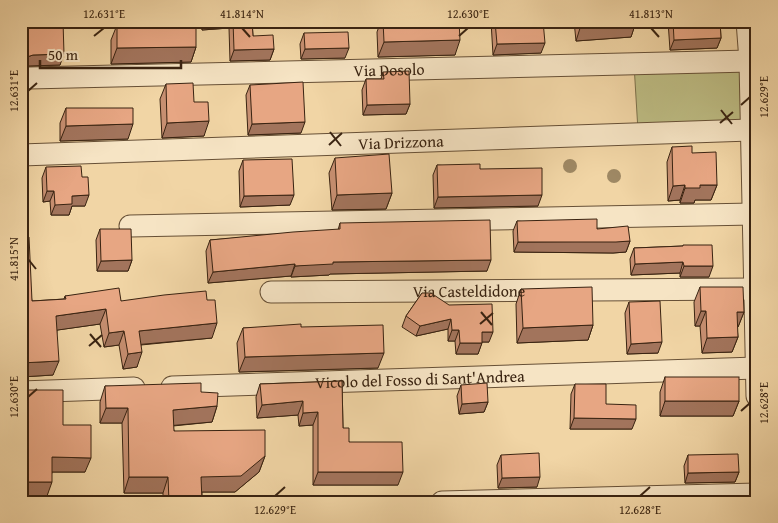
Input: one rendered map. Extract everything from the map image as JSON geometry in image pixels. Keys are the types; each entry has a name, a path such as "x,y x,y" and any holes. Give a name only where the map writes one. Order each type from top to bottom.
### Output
{"street":[{"path":"750,29 750,130 754,221 757,396"},
{"name":"Via Dosolo","path":"29,78 750,60"},
{"name":"Via Drizzona","path":"21,155 750,130"},
{"path":"130,226 754,221"},
{"name":"Via Casteldidone","path":"271,292 755,289"},
{"name":"Vicolo del Fosso di Sant'Andrea","path":"21,392 756,368"},
{"path":"442,502 757,494"}],"shaded area":[{"path":"744,59 747,125 638,131 634,64"}],"building":[{"path":"24,21 63,21 64,54 33,55 24,59"},
{"path":"233,21 252,21 253,36 273,35 274,49 234,50"},
{"path":"383,21 459,21 460,40 384,42"},
{"path":"495,21 543,21 545,43 497,44"},
{"path":"581,21 636,21 636,22 581,25"},
{"path":"673,21 720,21 721,38 674,40"},
{"path":"196,24 196,47 117,48 117,25"},
{"path":"348,32 349,48 305,49 304,33"},
{"path":"409,71 410,104 367,105 366,79 384,79 383,72"},
{"path":"303,82 305,122 252,124 250,85"},
{"path":"193,83 194,102 208,102 209,121 167,123 166,84"},
{"path":"66,108 133,108 133,124 66,126"},
{"path":"692,146 692,153 716,152 717,185 700,185 700,188 685,188 685,185 673,186 672,147"},
{"path":"389,154 392,193 337,195 335,158"},
{"path":"292,159 294,195 244,196 243,160"},
{"path":"480,164 480,169 542,168 542,195 438,197 437,165"},
{"path":"81,166 82,177 88,177 89,195 72,196 72,204 55,205 54,191 47,191 46,167"},
{"path":"597,219 597,229 628,226 630,241 518,242 517,221"},
{"path":"490,220 491,260 333,262 333,264 295,266 295,264 213,272 210,240 340,229 340,223"},
{"path":"100,229 131,229 132,260 101,261"},
{"path":"21,237 29,237 32,301 66,299 65,296 119,288 121,301 206,291 207,300 215,300 217,323 139,331 142,352 128,354 124,331 109,333 106,309 56,316 59,361 21,363"},
{"path":"712,245 713,266 684,266 683,262 635,264 634,248"},
{"path":"592,287 593,325 523,328 521,289"},
{"path":"700,287 743,287 744,312 737,312 738,337 707,338 706,311 701,311"},
{"path":"422,293 431,293 449,305 492,304 493,332 482,332 482,343 460,343 459,330 452,330 451,319 420,326 406,316"},
{"path":"660,301 662,342 631,344 629,302"},
{"path":"301,324 301,327 383,325 384,353 245,357 243,328"},
{"path":"665,377 739,377 739,401 665,401"},
{"path":"342,381 343,428 349,428 349,442 402,442 403,472 318,472 318,412 303,413 303,401 262,405 260,384"},
{"path":"201,383 201,392 218,393 217,406 173,410 174,431 265,430 265,456 241,476 201,477 202,502 169,502 168,477 129,477 128,408 106,408 105,386"},
{"path":"487,383 488,402 462,404 461,385"},
{"path":"575,384 606,384 606,404 636,405 636,419 574,418"},
{"path":"26,390 63,390 63,425 91,425 91,458 52,457 52,482 21,482 21,461 26,461"},
{"path":"539,453 540,477 502,478 501,455"},
{"path":"738,454 739,472 688,473 688,455"}]}
